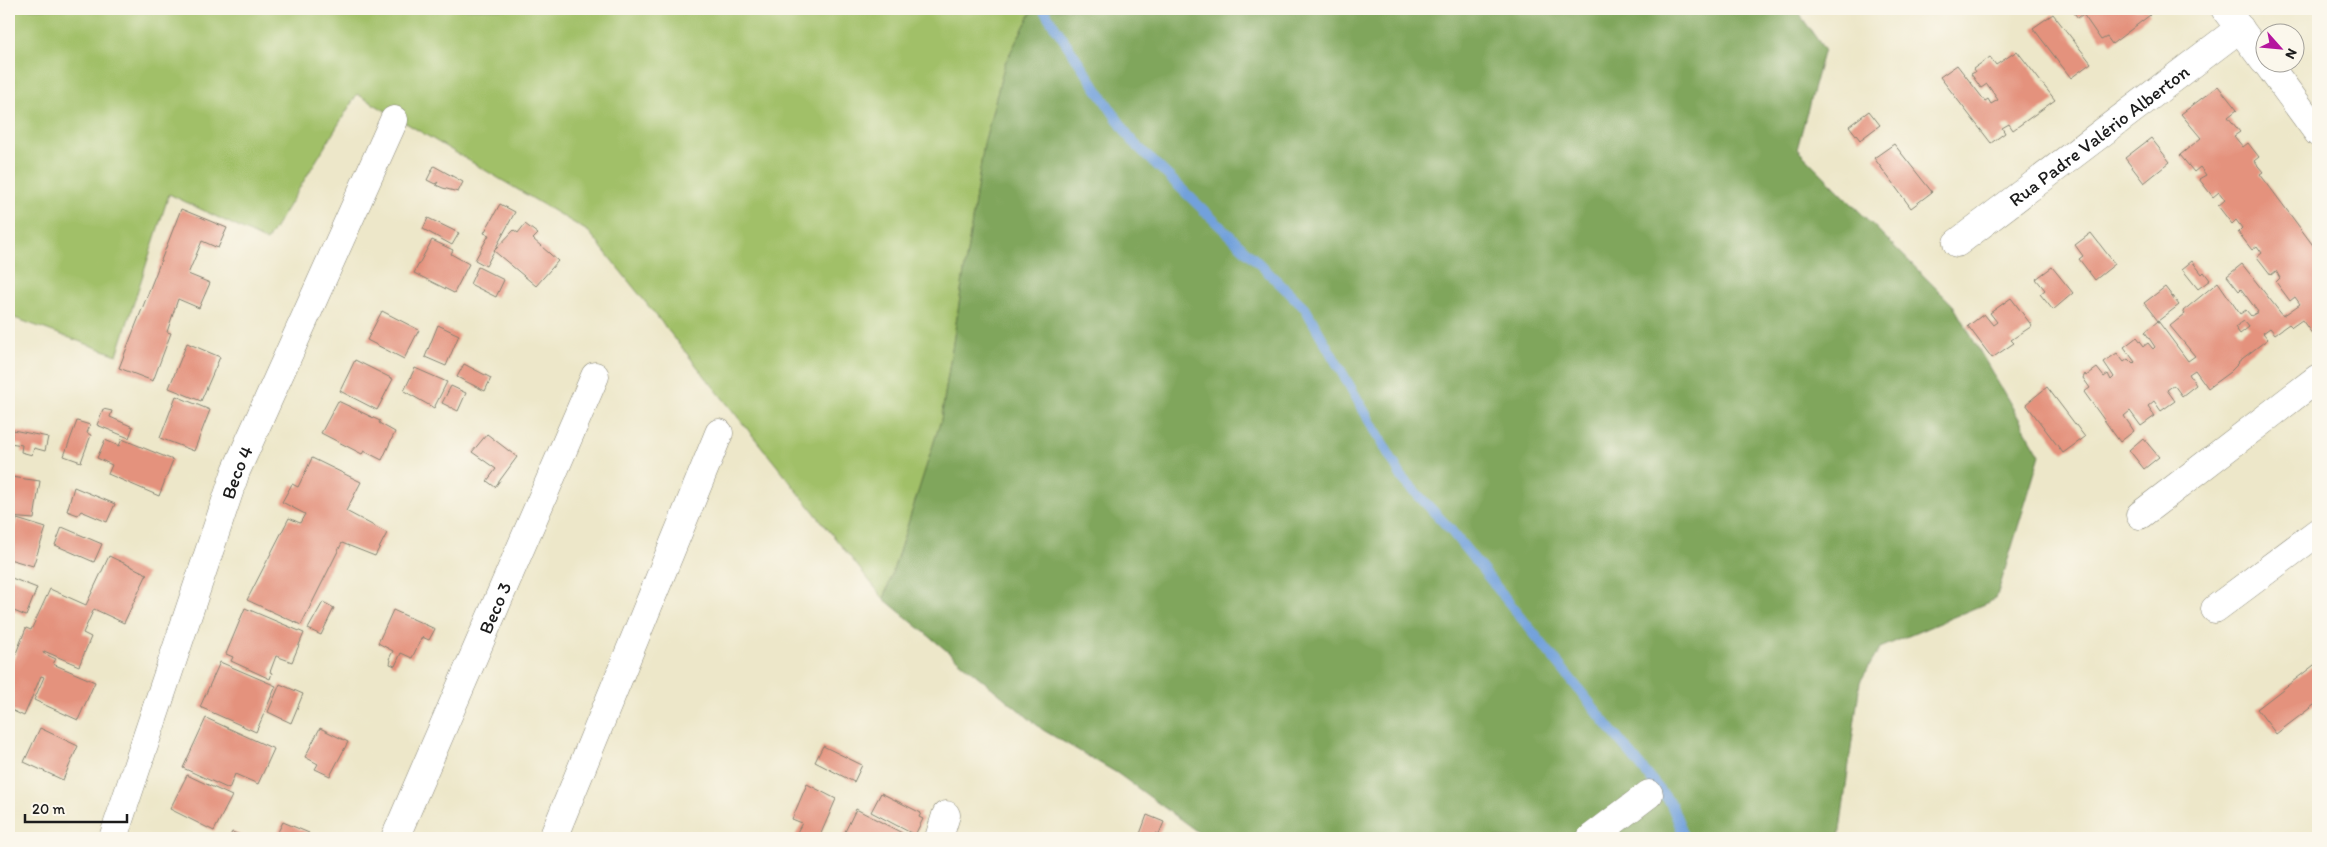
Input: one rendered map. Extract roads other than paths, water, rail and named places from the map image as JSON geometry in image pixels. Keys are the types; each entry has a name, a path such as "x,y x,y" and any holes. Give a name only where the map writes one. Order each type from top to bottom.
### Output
{"street":[{"path":"2233,18 2254,47"},
{"name":"Rua Padre Valério Alberton","path":"1957,243 2233,18"},
{"path":"2272,72 2318,133"},
{"name":"Beco 4","path":"113,838 236,471 394,120"},
{"name":"Beco 3","path":"395,838 595,376"},
{"path":"2140,516 2318,378"},
{"path":"553,838 719,433"},
{"path":"2215,609 2318,532"},
{"path":"1591,838 1649,794"}],"waterway":[{"path":"1043,9 1132,141 1305,308 1403,479 1449,528 1671,804 1685,838"}]}
